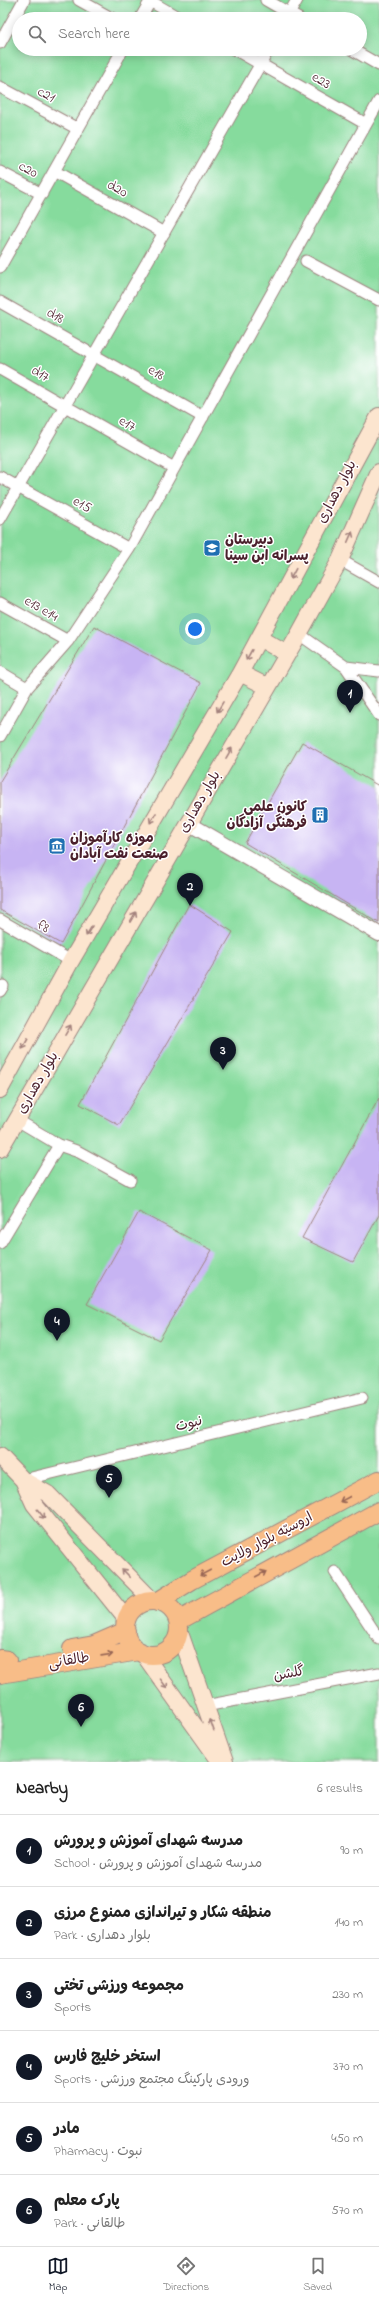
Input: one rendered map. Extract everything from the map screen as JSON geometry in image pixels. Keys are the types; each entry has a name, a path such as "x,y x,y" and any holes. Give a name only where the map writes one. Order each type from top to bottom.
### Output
{"main road":[{"name":"بلوار دهداری","path":"0,1090 71,961 240,673 379,416"},
{"name":"بلوار دهداری","path":"0,1149 299,634 340,560 379,472"},
{"path":"259,638 287,654"},
{"path":"240,673 268,687"},
{"path":"0,1456 23,1480 48,1494 155,1602 170,1608 179,1625 225,1762"},
{"path":"23,1480 34,1504 126,1625 131,1644 140,1652 220,1762"},
{"name":"اروسیّه بلوار ولایت","path":"155,1602 192,1580 379,1480"},
{"name":"اروسیّه بلوار ولایت","path":"179,1625 379,1511"},
{"path":"126,1625 134,1608 141,1604 155,1602"},
{"name":"طالقانی","path":"3,1667 94,1645 126,1625"},
{"path":"140,1652 158,1654 166,1651 175,1642 179,1625"},
{"name":"طالقانی","path":"3,1667 140,1652"}],"street":[{"path":"16,12 24,0"},
{"path":"79,0 100,12"},
{"path":"266,0 284,12"},
{"path":"293,12 297,0"},
{"path":"144,12 151,1 169,12"},
{"path":"0,43 3,30 12,17"},
{"path":"0,265 42,194 119,56"},
{"name":"e23","path":"246,56 366,124"},
{"path":"0,519 265,56"},
{"path":"363,56 379,65"},
{"name":"c21","path":"0,87 78,129"},
{"path":"0,735 27,688 68,641 129,549 378,103"},
{"name":"d20","path":"54,171 164,233"},
{"name":"c20","path":"0,172 42,194"},
{"path":"306,261 379,300"},
{"name":"d18","path":"0,302 94,356"},
{"name":"e18","path":"94,356 203,417"},
{"name":"d17","path":"0,369 66,406"},
{"name":"e17","path":"66,406 174,468"},
{"name":"e15","path":"0,477 129,549"},
{"path":"340,560 379,582"},
{"name":"e13 e14","path":"0,603 68,641"},
{"path":"299,634 346,668 379,715"},
{"path":"346,668 379,672"},
{"path":"0,672 27,688"},
{"path":"188,823 379,934"},
{"name":"f8","path":"0,920 71,961"},
{"path":"16,1120 59,1145 79,1152 130,1180"},
{"path":"0,1243 59,1145"},
{"name":"نبوت","path":"23,1480 362,1398"},
{"path":"335,1572 379,1639"},
{"name":"گلشن","path":"205,1706 379,1673"}],"green space":[{"path":"0,0 379,0 379,1762 0,1762"}],"building":[{"name":"موزه کارآموزان صنعت نفت آبادان","path":"94,626 201,683 61,944 0,910 0,781"},
{"name":"کانون علمی فرهنگی آزادگان","path":"302,742 379,786 379,923 245,843"},
{"path":"189,904 233,932 119,1125 80,1104"},
{"path":"379,1098 379,1215 353,1262 302,1238"},
{"path":"139,1212 212,1250 159,1340 87,1304"}],"place":[{"name":"دبیرستان پسرانه ابن سینا","path":"212,548"},
{"name":"مدرسه شهدای آموزش و پرورش","path":"350,713"},
{"name":"کانون علمی فرهنگی آزادگان","path":"320,815"},
{"name":"موزه کارآموزان صنعت نفت آبادان","path":"57,846"},
{"name":"منطقه شکار و تیراندازی ممنوع مرزی","path":"190,906"},
{"name":"مجموعه ورزشی تختی","path":"223,1070"},
{"name":"استخر خلیج فارس","path":"57,1341"},
{"name":"مادر","path":"109,1498"},
{"name":"پارک معلم","path":"81,1727"}]}
